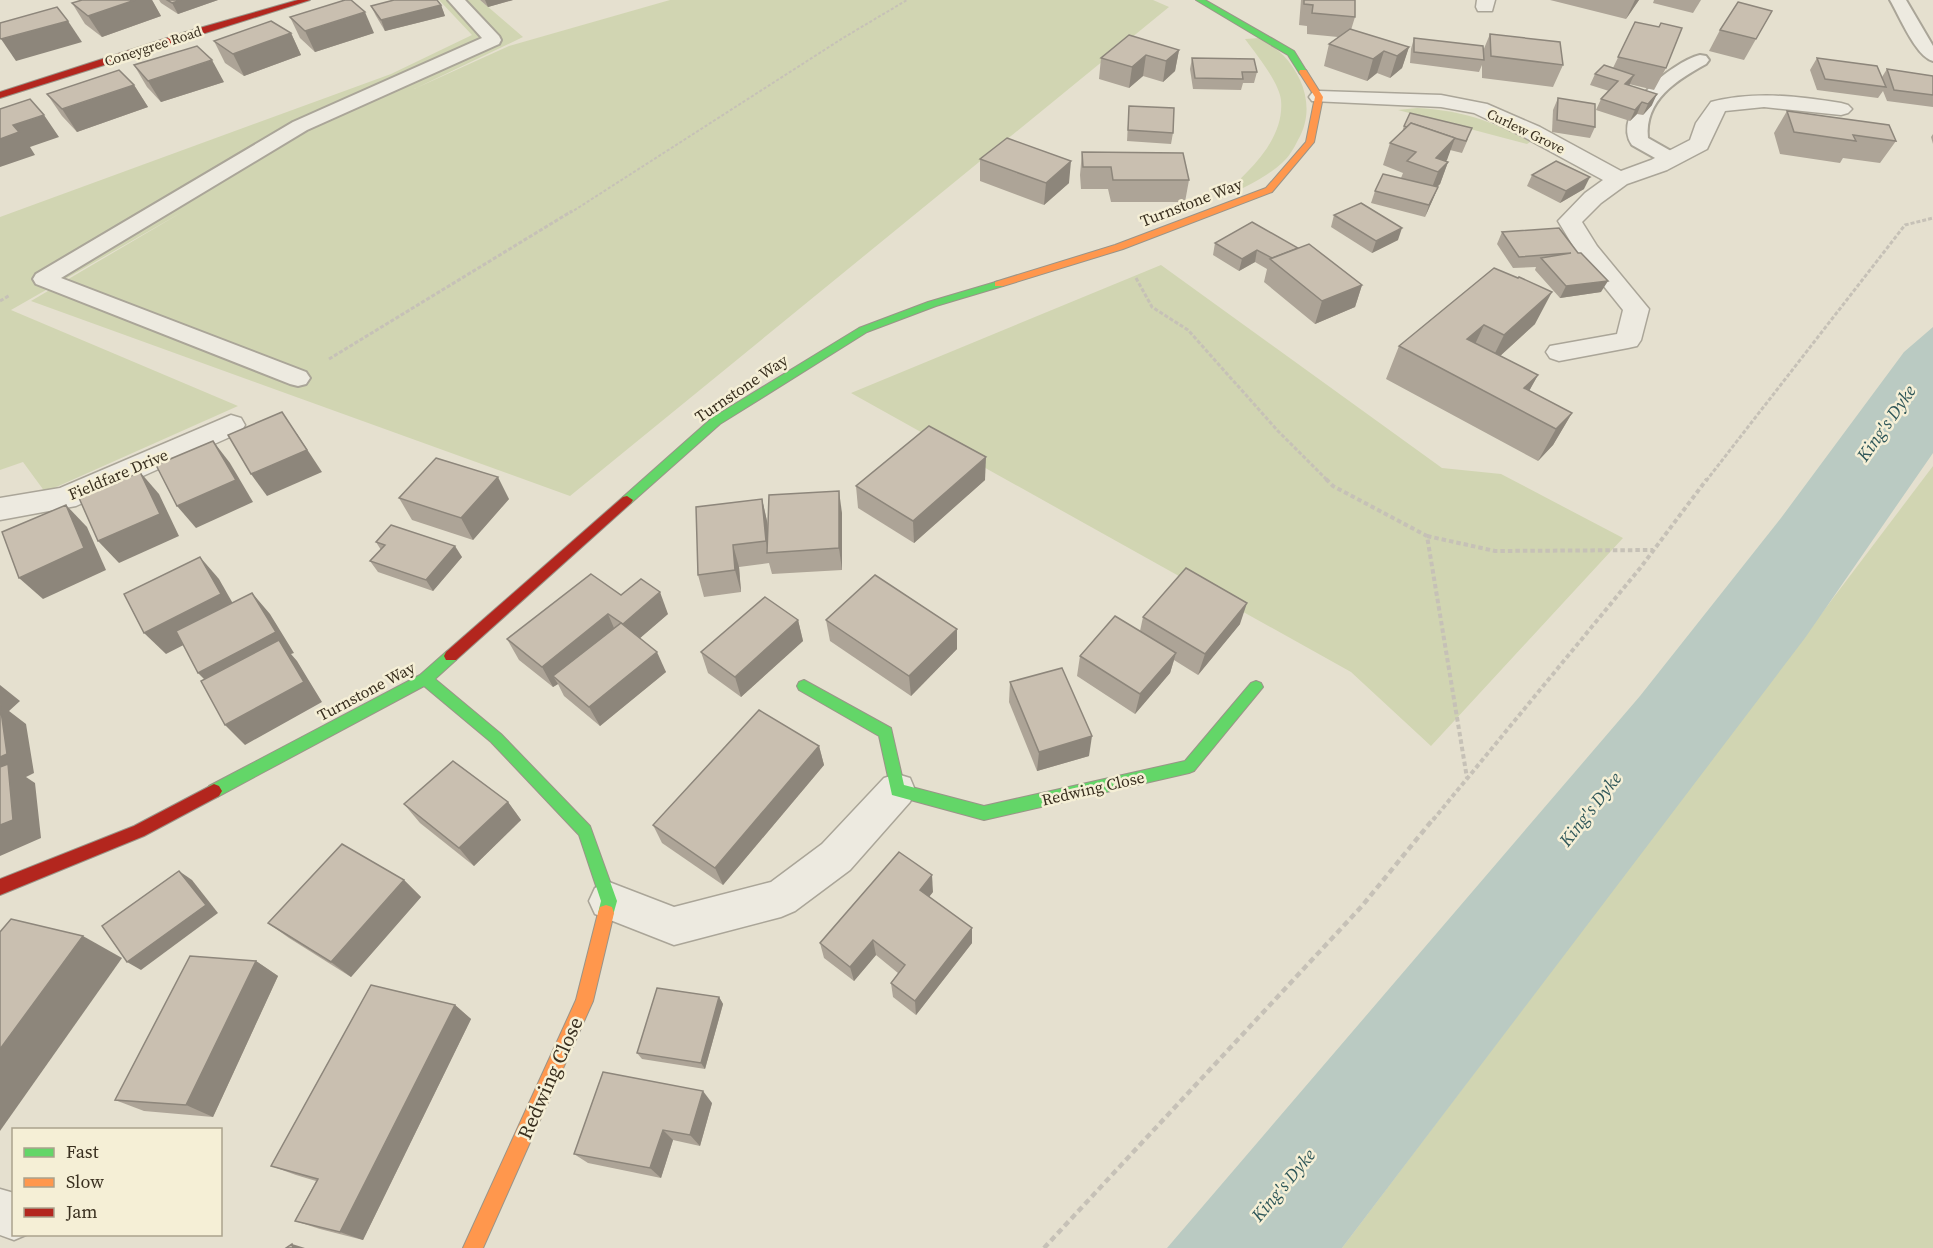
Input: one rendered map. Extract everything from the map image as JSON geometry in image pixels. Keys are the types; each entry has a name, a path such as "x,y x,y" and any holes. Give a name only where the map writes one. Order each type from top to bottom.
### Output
{"street":[{"name":"Coneygree Road","path":"0,95 192,33 306,0"},
{"path":"1200,0 1291,53 1319,97"},
{"name":"Curlew Grove","path":"1319,97 1441,101 1480,108 1532,132 1620,179"},
{"name":"Turnstone Way","path":"0,887 139,831 425,679 716,421 863,330 932,304 1119,247 1269,190 1310,142 1319,97"},
{"path":"1559,352 1628,340 1636,309 1587,249 1570,221 1593,198 1620,179 1659,165 1699,144 1707,123 1718,106 1742,100 1778,100 1841,110"},
{"name":"Fieldfare Drive","path":"0,509 65,498 231,425"},
{"path":"425,679 496,738 585,831 609,901 674,926 781,898 836,857 897,790 886,732 804,686"},
{"name":"Redwing Close","path":"897,790 984,813 1189,766 1256,687"},
{"name":"Redwing Close","path":"473,1248 584,1001 609,901"}],"lane":[{"path":"298,378 44,279 300,126 493,40 456,0"},
{"path":"1898,0 1924,47 1933,56"},
{"path":"1671,159 1639,141 1638,121 1652,95 1672,75 1700,60"}],"path":[{"path":"298,378 518,246 843,38 907,0"},
{"path":"1044,1248 1362,906 1653,550 1905,225 1933,218"},
{"path":"1119,247 1152,307 1188,330 1278,430 1333,486 1427,536 1495,551 1653,550"},
{"path":"1427,536 1467,778"}],"green space":[{"path":"439,0 480,0 523,37 414,89 509,46 670,0 1153,0 1169,7 570,496 31,301 184,211 11,310 238,406 45,492 23,462 0,470 0,217 391,74 472,35"},
{"path":"1260,38 1283,55 1297,74 1305,95 1306,118 1293,149 1282,163 1259,179 1218,200 1261,156 1277,130 1281,115 1281,100 1276,85 1245,39"},
{"path":"1417,108 1463,114 1502,128 1530,142 1527,144 1398,110"},
{"path":"1161,265 1442,468 1501,474 1623,538 1431,746 1351,672 851,393"},
{"path":"1933,466 1933,1248 1342,1248"}],"water":[{"name":"King's Dyke","path":"1933,327 1933,453 1805,638 1342,1248 1167,1248 1640,696 1781,518 1904,352"}],"building":[{"path":"82,0 135,0 88,16 72,3"},
{"path":"351,0 365,12 305,31 290,17"},
{"path":"394,0 437,0 441,5 381,20 371,6"},
{"path":"1304,0 1355,0 1355,17 1312,13 1313,5 1304,4"},
{"path":"1738,2 1772,11 1756,39 1720,30"},
{"path":"57,7 68,21 0,38 0,23"},
{"path":"271,21 291,33 233,54 214,41"},
{"path":"1635,22 1659,27 1661,23 1682,28 1666,68 1618,57"},
{"path":"1350,29 1409,47 1397,56 1384,51 1373,59 1329,44"},
{"path":"1490,34 1560,42 1563,65 1491,56"},
{"path":"1129,35 1179,50 1166,61 1146,55 1132,67 1101,58"},
{"path":"1414,38 1483,46 1484,60 1414,52"},
{"path":"197,46 212,60 148,81 134,65"},
{"path":"1192,58 1254,59 1257,72 1242,72 1243,79 1195,78"},
{"path":"1817,58 1877,66 1886,87 1825,79"},
{"path":"1604,65 1634,75 1625,84 1657,94 1648,104 1642,102 1635,110 1601,99 1618,81 1595,74"},
{"path":"1887,69 1933,76 1933,95 1894,90"},
{"path":"119,70 134,85 62,109 47,94"},
{"path":"1558,98 1595,104 1595,127 1557,120"},
{"path":"30,99 44,115 13,125 19,132 0,139 0,109"},
{"path":"1129,106 1174,108 1173,133 1128,130"},
{"path":"1787,111 1889,125 1896,141 1853,135 1856,141 1794,132"},
{"path":"1410,113 1472,128 1466,141 1411,123 1407,127 1404,126"},
{"path":"1411,123 1455,138 1436,158 1448,162 1438,172 1407,161 1416,152 1390,143"},
{"path":"1007,138 1071,161 1046,183 980,159"},
{"path":"1082,152 1183,153 1189,180 1113,180 1111,167 1083,167"},
{"path":"1556,161 1590,177 1566,191 1532,175"},
{"path":"1383,174 1438,187 1429,205 1375,191"},
{"path":"1361,203 1402,228 1376,241 1334,215"},
{"path":"1252,222 1298,248 1272,258 1257,250 1242,259 1215,243"},
{"path":"1559,228 1578,253 1581,253 1608,281 1566,286 1541,258 1571,253 1519,257 1502,232"},
{"path":"1309,244 1362,285 1322,301 1270,259"},
{"path":"1494,268 1552,292 1504,335 1484,325 1467,339 1538,375 1524,388 1572,413 1556,429 1399,346"},
{"path":"282,412 307,450 251,474 228,435"},
{"path":"929,426 986,457 913,521 856,486"},
{"path":"213,441 236,480 177,506 156,465"},
{"path":"436,458 498,477 461,518 399,498"},
{"path":"140,472 160,514 98,541 79,498"},
{"path":"839,491 839,548 767,553 769,495"},
{"path":"762,499 766,541 733,545 735,570 698,575 696,507"},
{"path":"66,505 84,548 19,578 2,532"},
{"path":"391,525 455,546 426,580 370,561 385,545 376,542"},
{"path":"200,557 221,594 144,633 124,594"},
{"path":"1186,568 1247,603 1205,654 1143,617"},
{"path":"591,574 621,595 641,579 660,592 623,624 608,614 542,667 507,639"},
{"path":"875,575 957,629 909,676 826,620"},
{"path":"252,593 276,632 198,673 176,631"},
{"path":"765,597 798,620 735,677 701,652"},
{"path":"1115,616 1176,653 1140,694 1080,656"},
{"path":"621,623 657,652 589,707 553,676"},
{"path":"279,640 304,682 225,725 201,681"},
{"path":"1062,668 1092,736 1039,752 1010,682"},
{"path":"0,704 7,754 0,757"},
{"path":"759,710 819,746 715,868 653,825"},
{"path":"453,761 508,802 459,848 404,804"},
{"path":"8,764 13,820 0,825 0,767"},
{"path":"342,844 404,880 331,962 268,923"},
{"path":"899,852 932,875 920,890 972,928 915,1001 891,983 905,965 873,940 850,967 820,943"},
{"path":"179,871 206,905 127,962 102,926"},
{"path":"11,919 83,936 0,1049 0,932"},
{"path":"190,956 256,961 186,1105 115,1100"},
{"path":"371,985 455,1005 340,1232 295,1221 318,1179 271,1166"},
{"path":"657,988 719,997 701,1063 637,1053"},
{"path":"603,1072 703,1091 690,1135 663,1130 650,1168 574,1154"}],"traffic: fast":[{"path":"1200,0 1291,53 1303,72"},
{"path":"627,500 716,421 863,330 932,304 999,284"},
{"path":"214,791 425,679 451,656"},
{"path":"425,679 496,738 585,831 609,901 606,913"},
{"path":"804,686 886,732 897,790 984,813 1189,766 1256,687"}],"traffic: slow":[{"path":"999,284 1119,247 1269,190 1310,142 1319,97 1303,72"},
{"path":"473,1248 584,1001 606,913"}],"traffic: jam":[{"path":"0,95 192,33 306,0"},
{"path":"451,656 627,500"},
{"path":"0,887 139,831 214,791"}]}
